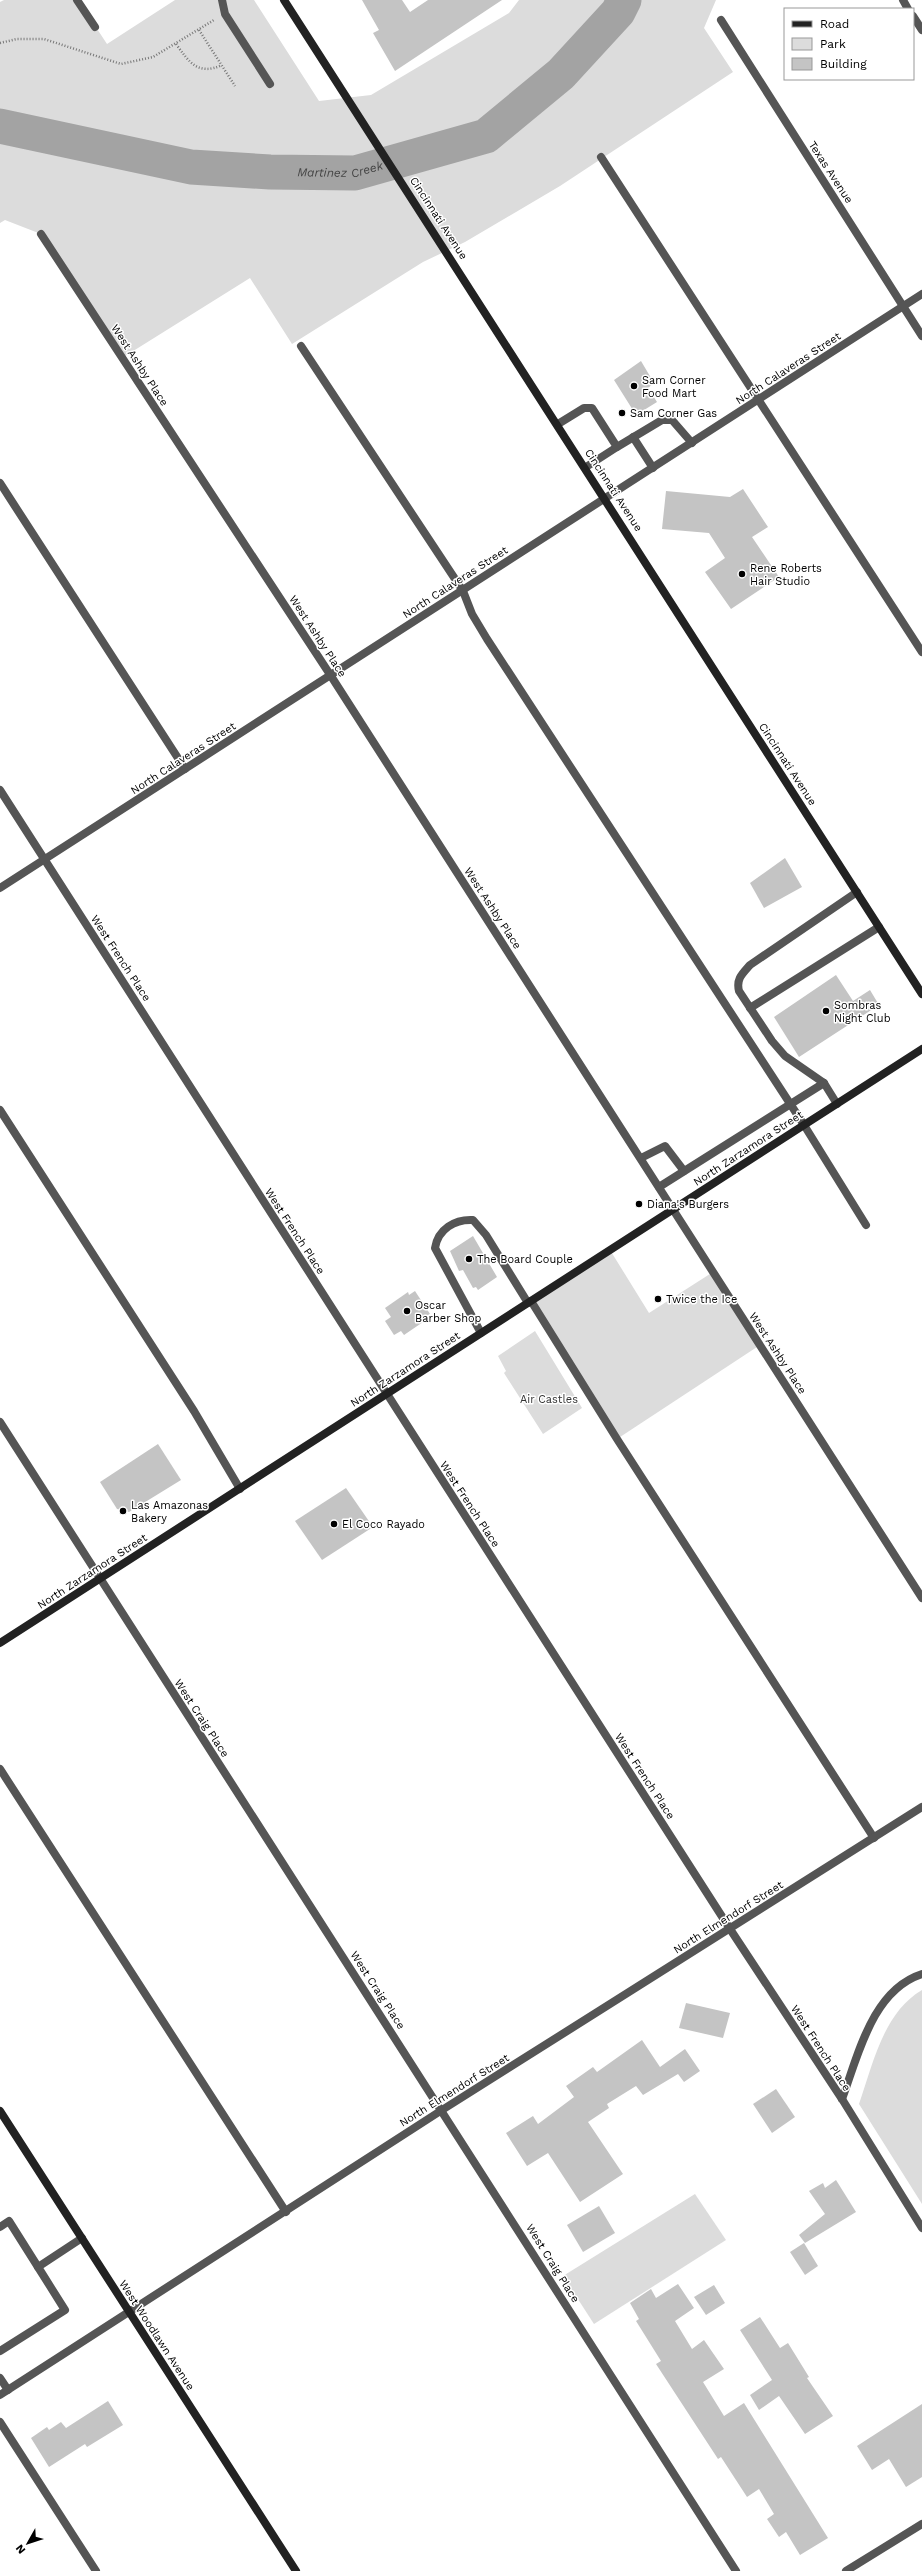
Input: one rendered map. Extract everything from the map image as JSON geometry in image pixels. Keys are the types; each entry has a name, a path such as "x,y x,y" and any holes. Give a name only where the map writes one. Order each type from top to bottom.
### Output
{"street":[{"path":"77,0 95,27"},
{"path":"222,0 225,14 270,84"},
{"name":"Cincinnati Avenue","path":"284,0 606,498 922,994"},
{"path":"914,18 922,30"},
{"name":"Texas Avenue","path":"721,20 922,336"},
{"path":"601,157 922,652"},
{"name":"West Ashby Place","path":"41,234 331,676 922,1598"},
{"name":"North Calaveras Street","path":"0,888 922,294"},
{"path":"301,346 463,590 472,614 487,639 790,1103 866,1225"},
{"path":"558,424 584,408 592,408 618,447"},
{"path":"586,467 662,420 672,420 692,443"},
{"path":"633,437 653,468"},
{"path":"0,483 185,769"},
{"name":"West French Place","path":"0,790 730,1929 842,2099 922,2228"},
{"path":"837,1104 824,1083 785,1056 772,1041 750,1008 738,983 740,976 750,965 857,892"},
{"path":"750,1008 879,927"},
{"name":"North Zarzamora Street","path":"0,1643 922,1049"},
{"path":"659,1187 790,1103 824,1083"},
{"path":"0,1110 194,1411 240,1489"},
{"path":"641,1158 666,1146 684,1171"},
{"path":"481,1333 435,1248 436,1238 460,1219 473,1220 486,1235 874,1838"},
{"name":"West Craig Place","path":"0,1422 736,2571"},
{"path":"0,1769 286,2212"},
{"name":"North Elmendorf Street","path":"0,2396 442,2110 922,1807"},
{"path":"842,2099 868,2029 886,1999 906,1982 922,1974"},
{"name":"West Woodlawn Avenue","path":"0,2110 296,2571"},
{"path":"0,2227 9,2221 65,2310 0,2351"},
{"path":"38,2267 82,2238"},
{"path":"0,2378 8,2390"},
{"path":"0,2422 96,2571"},
{"path":"846,2571 922,2524"}],"path":[{"path":"0,43 16,39 44,39 121,64 153,57 225,14"},
{"path":"199,30 235,86"},
{"path":"176,44 187,60 199,68 206,70 222,66"}],"green space":[{"path":"4,0 78,0 107,44 175,0 254,0 319,101 371,95 509,13 519,0 716,0 704,28 733,72 560,186 465,242 423,262 292,344 250,278 122,358 41,234 5,220 0,223 0,2"},
{"path":"610,1250 649,1313 713,1272 760,1345 617,1439 531,1301"},
{"name":"Air Castles","path":"535,1331 582,1408 543,1434 504,1373 506,1371 498,1356"},
{"path":"922,1990 922,2204 859,2104 875,2056 889,2026 898,2012 909,2000"},
{"path":"695,2194 726,2240 594,2324 563,2276"}],"building":[{"path":"362,0 402,0 410,12 428,0 502,0 395,71 373,33 379,30"},
{"name":"Sam Corner Food Mart","path":"641,361 654,383 648,388 657,402 636,415 614,380"},
{"path":"743,489 768,527 752,537 779,577 731,609 705,572 725,558 709,533 662,529 666,491 730,497"},
{"path":"785,858 802,887 764,908 750,883"},
{"name":"Sombras Night Club","path":"836,975 853,1001 870,990 879,1005 799,1057 774,1017"},
{"name":"The Board Couple","path":"473,1236 497,1277 478,1290 476,1287 473,1288 463,1270 459,1271 450,1251"},
{"name":"Oscar Barber Shop","path":"415,1291 430,1314 424,1317 426,1320 404,1335 401,1331 394,1335 385,1321 391,1317 385,1308 408,1292 409,1295"},
{"path":"158,1444 181,1480 129,1512 117,1509 100,1482"},
{"name":"El Coco Rayado","path":"346,1488 373,1527 322,1560 295,1521"},
{"path":"686,2003 730,2013 723,2038 679,2028"},
{"path":"642,2040 660,2067 685,2049 700,2071 684,2082 678,2074 643,2095 636,2086 607,2104 609,2108 588,2122 623,2174 580,2202 548,2153 527,2166 506,2133 533,2116 538,2124 574,2097 566,2086 593,2067 597,2072"},
{"path":"776,2089 795,2117 772,2133 753,2104"},
{"path":"836,2180 856,2212 805,2243 799,2235 825,2214 809,2191 823,2183 825,2188"},
{"path":"599,2206 615,2233 583,2252 567,2225"},
{"path":"804,2243 818,2266 805,2275 790,2252"},
{"path":"678,2284 694,2308 675,2321 692,2349 704,2340 724,2369 703,2382 724,2416 744,2403 828,2538 800,2555 786,2532 779,2537 767,2519 774,2514 759,2489 747,2497 721,2457 718,2459 656,2364 661,2361 636,2321 639,2319 630,2303 651,2289 656,2298"},
{"path":"714,2285 725,2303 706,2315 694,2297"},
{"path":"760,2317 780,2348 788,2343 809,2377 807,2378 833,2416 805,2434 779,2396 759,2410 750,2395 772,2380 740,2330"},
{"path":"108,2401 123,2425 87,2447 85,2444 49,2467 31,2438 47,2427 49,2430 61,2422 66,2428"},
{"path":"922,2404 922,2477 906,2487 889,2459 872,2470 857,2446"}],"waterway":[{"name":"Martinez Creek","path":"0,126 191,167 270,172 355,173 486,136 561,74 618,12 624,0"}],"place":[{"name":"Sam Corner Food Mart","path":"634,386"},
{"name":"Sam Corner Gas","path":"622,413"},
{"name":"Rene Roberts Hair Studio","path":"742,574"},
{"name":"Sombras Night Club","path":"826,1011"},
{"name":"Diana's Burgers","path":"639,1204"},
{"name":"The Board Couple","path":"469,1259"},
{"name":"Twice the Ice","path":"658,1299"},
{"name":"Oscar Barber Shop","path":"407,1311"},
{"name":"Las Amazonas Bakery","path":"123,1511"},
{"name":"El Coco Rayado","path":"334,1524"}]}
